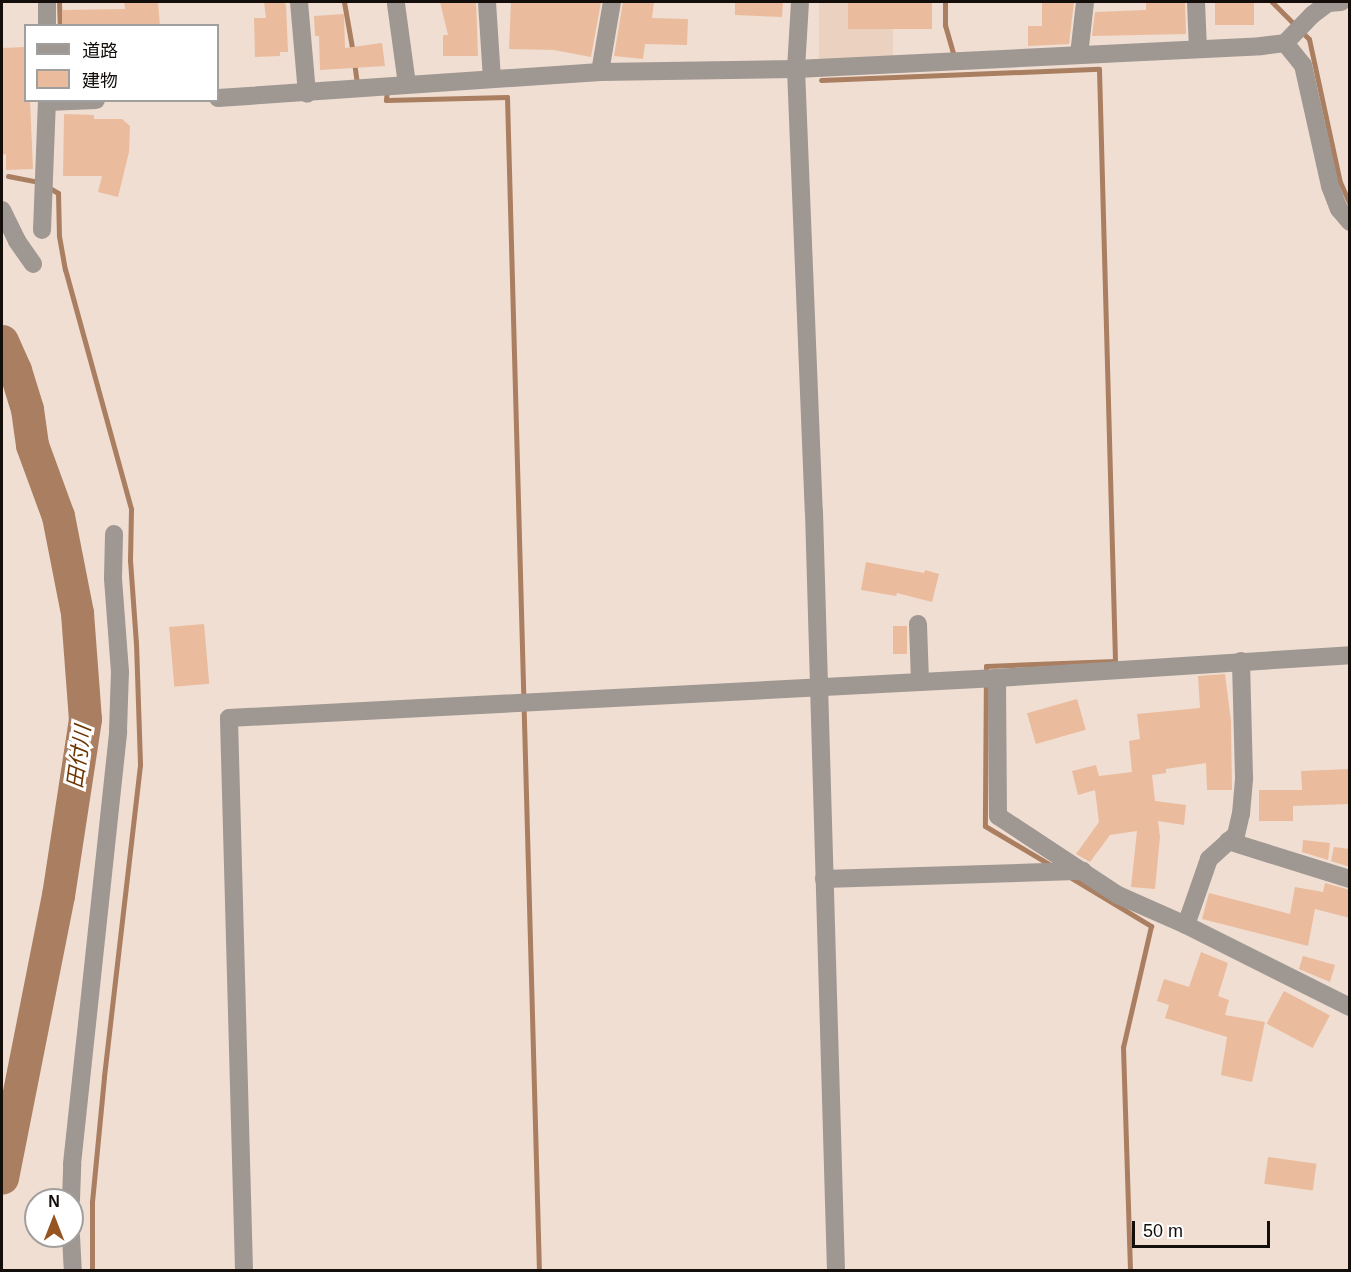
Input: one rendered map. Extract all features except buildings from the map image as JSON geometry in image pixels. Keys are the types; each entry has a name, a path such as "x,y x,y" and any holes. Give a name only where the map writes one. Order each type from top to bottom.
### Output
{"street":[{"path":"47,2 47,24"},
{"path":"299,2 307,93"},
{"path":"487,2 492,79"},
{"path":"600,72 612,2"},
{"path":"800,2 796,69 820,687 836,1270"},
{"path":"1079,55 1084,2"},
{"path":"1196,2 1198,49"},
{"path":"219,98 600,72 796,69 1198,49 1288,40 1328,3 1341,2"},
{"path":"396,4 406,84"},
{"path":"1288,40 1303,65 1330,186 1339,209 1350,222"},
{"path":"42,230 47,102"},
{"path":"2,210 17,242 33,264"},
{"path":"72,1188 73,1152 118,730 120,672 113,578 114,534"},
{"path":"918,624 920,682"},
{"path":"244,1270 229,718 998,678 1350,655"},
{"path":"1186,925 1209,859 1236,834 1244,777 1241,661"},
{"path":"998,678 998,816 1118,895 1186,925 1350,1007"},
{"path":"1228,841 1350,879"},
{"path":"824,879 1083,871"},
{"path":"72,1248 73,1270"}],"shaded area":[{"path":"819,2 893,2 893,62 819,62"}],"waterway":[{"path":"59,2 60,24"},
{"path":"344,2 353,53"},
{"path":"945,2 945,25 955,59"},
{"path":"1272,2 1309,39 1340,182 1350,204"},
{"path":"354,62 357,83"},
{"path":"821,80 1099,69 1115,661 986,666 985,826 1052,866"},
{"path":"387,90 386,100 507,97 539,1270"},
{"path":"8,176 39,182 58,193 59,236 65,269 131,509 130,560 136,643 140,765 92,1202 92,1270"},
{"name":"田付川","path":"2,341 15,370 27,409 32,445 58,516 77,613 85,719 58,895 2,1178"},
{"path":"1070,877 1151,926 1123,1047 1130,1270"}]}
